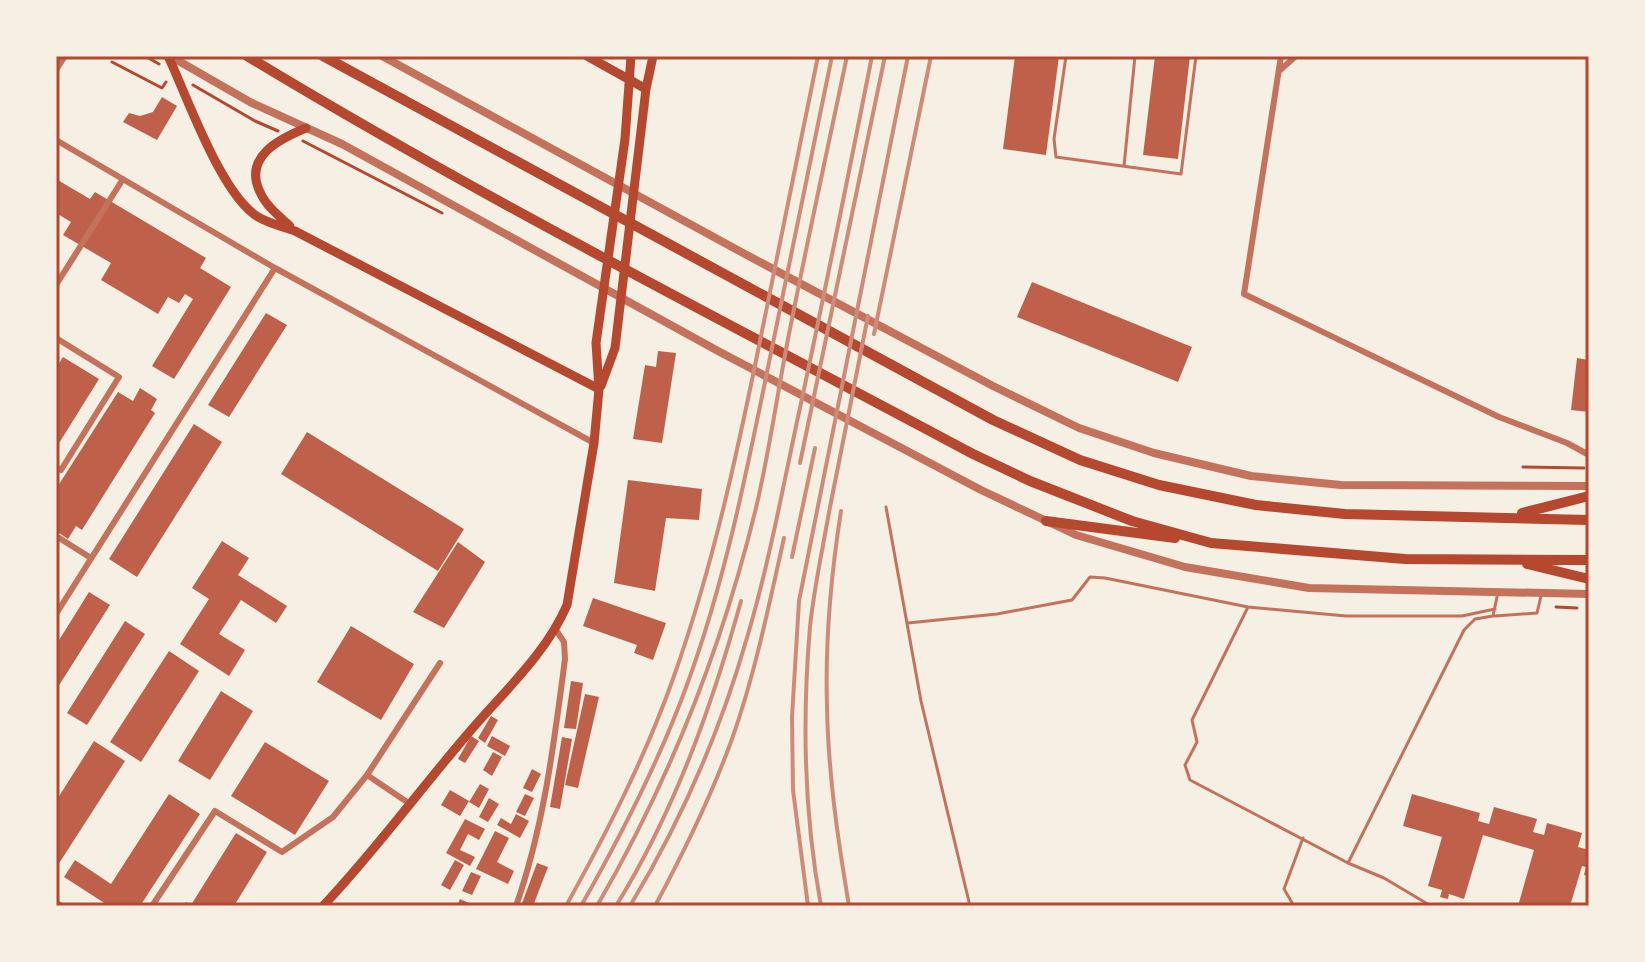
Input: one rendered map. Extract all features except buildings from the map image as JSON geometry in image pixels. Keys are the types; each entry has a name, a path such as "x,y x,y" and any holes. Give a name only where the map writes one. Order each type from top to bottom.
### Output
{"highway":[{"path":"247,56 584,248 973,454 1030,481 1132,521 1211,543"},
{"path":"323,56 993,420 1080,460 1159,485 1256,505 1345,514 1589,520"},
{"path":"1508,516 1589,496"},
{"path":"1046,521 1211,543 1405,559 1589,560"},
{"path":"1509,560 1589,579"}],"main road":[{"path":"169,56 220,170 239,199 258,217 295,231 599,389"},
{"path":"587,56 646,89"},
{"path":"323,906 556,630 567,605 594,443 599,389 596,343 625,139 631,56"},
{"path":"599,389 615,348 646,89 653,56"},
{"path":"295,231 258,191 257,171 264,151 280,138 306,128"}],"street":[{"path":"56,70 65,56"},
{"path":"169,56 250,102 342,144 718,351 939,468 1046,521 1108,546 1185,567 1309,588 1589,594"},
{"path":"382,56 757,261 1079,428 1154,453 1251,476 1341,485 1589,486"},
{"path":"1281,56 1244,294 1499,417 1567,443 1589,455"},
{"path":"1279,71 1296,56"},
{"path":"56,140 275,268 594,443"},
{"path":"56,285 123,179"},
{"path":"56,614 275,268"},
{"path":"56,338 119,377 61,470 56,467"},
{"path":"56,536 91,558"},
{"path":"516,906 533,857 552,763 565,659 564,642 556,630"},
{"path":"152,906 215,811 282,852 333,817 367,775 440,663"},
{"path":"367,775 410,804"},
{"path":"56,903 62,906"}],"lane":[{"path":"1066,56 1054,139 1056,157 1181,174 1196,56"},
{"path":"1124,166 1135,56"},
{"path":"886,507 921,701 970,906"},
{"path":"908,623 997,614 1072,600 1090,577 1248,607 1346,616 1462,616 1495,609"},
{"path":"1493,616 1499,590"},
{"path":"1348,863 1464,630 1475,619 1537,613 1541,592"},
{"path":"1248,607 1192,720 1197,742 1185,765 1190,780 1348,863 1384,878 1431,906"},
{"path":"1294,906 1284,889 1303,838"}],"path":[{"path":"112,62 162,88 168,78"},
{"path":"1523,467 1584,468"},
{"path":"1556,607 1577,608"}],"railway":[{"path":"566,906 611,822 651,735 701,593 742,426 818,56"},
{"path":"581,906 653,768 701,645 733,531 832,56"},
{"path":"597,906 670,762 727,611 761,486 847,56"},
{"path":"630,906 697,778 724,710 754,613 827,282 872,56"},
{"path":"800,463 885,56"},
{"path":"808,906 793,790 792,717 799,601 908,56"},
{"path":"874,334 931,56"},
{"path":"821,906 811,837 806,767 810,627 868,316"},
{"path":"792,557 815,448"},
{"path":"841,511 830,608 827,706 834,806 849,906"},
{"path":"655,906 696,824 732,739 755,665 784,538"},
{"path":"616,906 674,796 704,720 741,601"}]}
